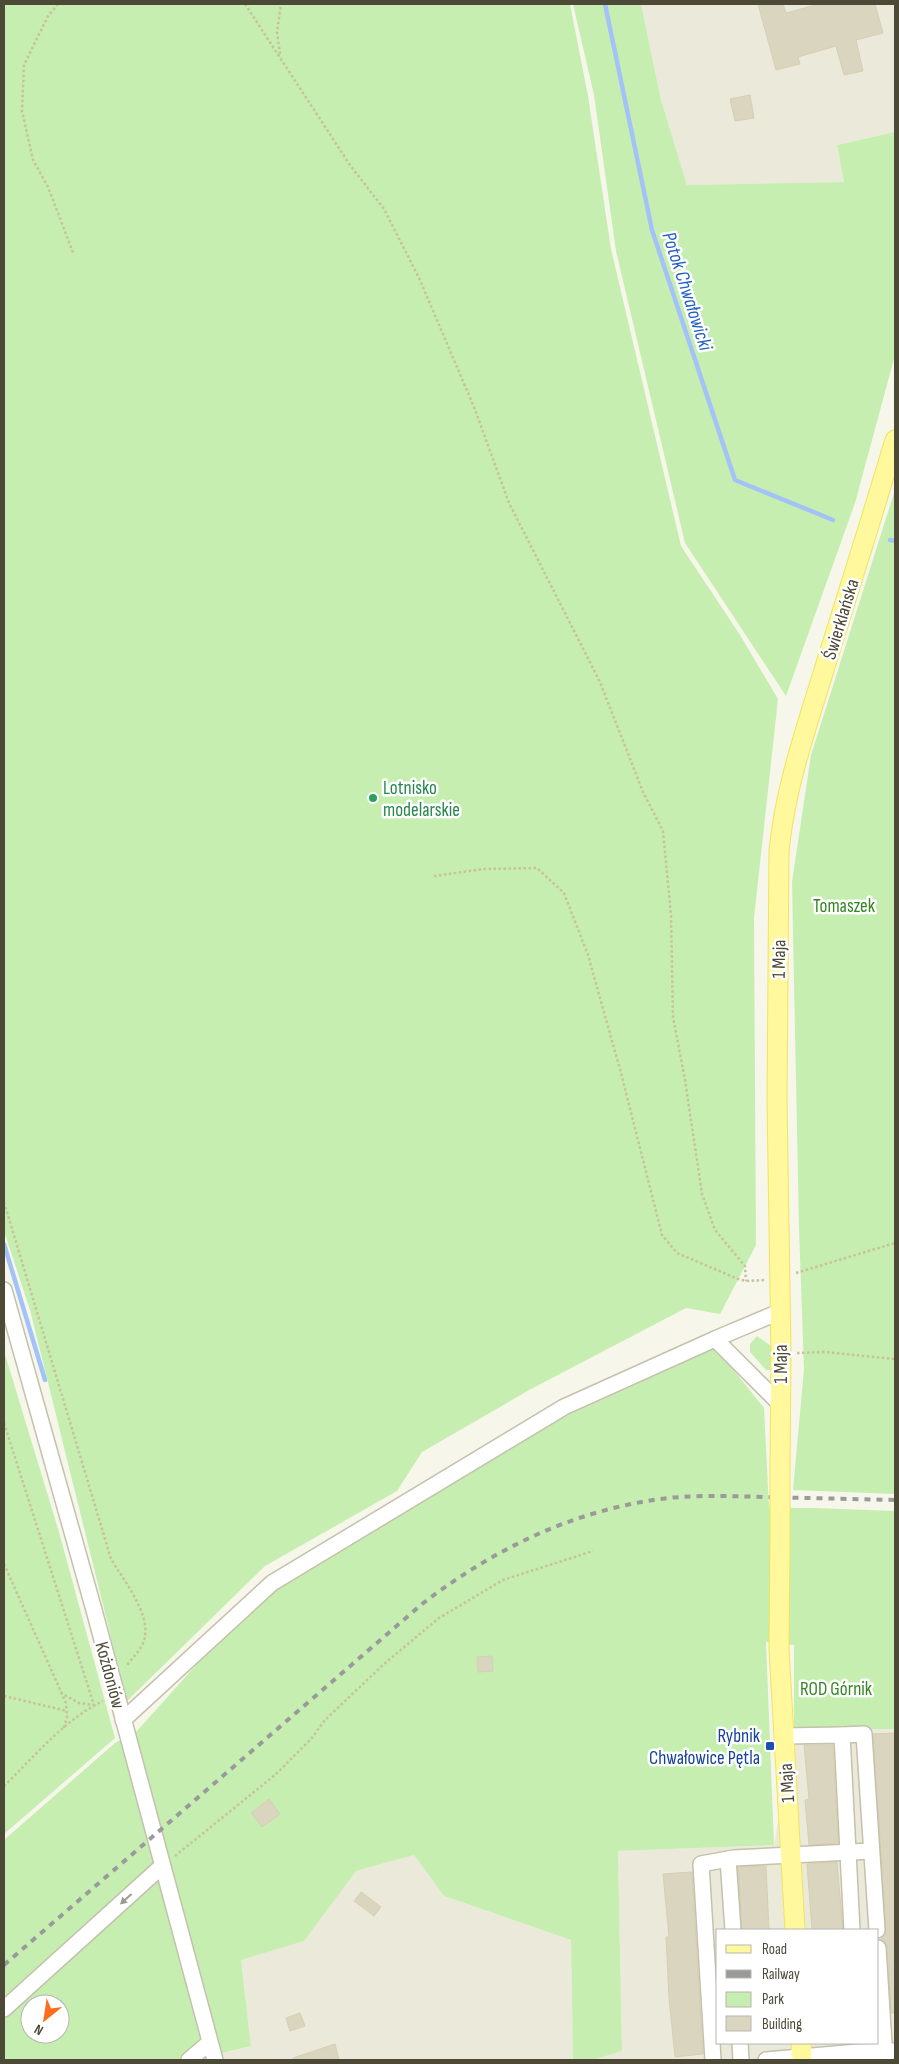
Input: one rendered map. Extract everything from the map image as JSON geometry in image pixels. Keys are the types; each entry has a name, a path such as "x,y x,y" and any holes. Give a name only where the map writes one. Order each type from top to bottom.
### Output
{"main road":[{"name":"Świerklańska","path":"787,797 801,745 895,440"},
{"name":"1 Maja","path":"787,797 779,851 777,1100 778,1312 780,1354 779,1649 795,1929"}],"street":[{"name":"Kożdoniów","path":"4,1290 176,1912 215,2060"},
{"path":"123,1720 272,1583 564,1407 715,1338 778,1312"},
{"path":"715,1338 779,1402"},
{"path":"783,1736 864,1734 877,1929"},
{"path":"842,1735 852,1929"},
{"path":"713,2060 701,1864 728,1859 790,1854 871,1852"},
{"path":"728,1859 733,1929"},
{"path":"4,2009 162,1866"},
{"path":"766,2060 802,2053 858,2052 888,2055 879,1959"},
{"path":"189,2060 209,2043"},
{"path":"740,2044 741,2060"}],"path":[{"path":"58,4 48,16 24,65 22,111 33,160 48,187 74,254"},
{"path":"245,4 350,165 384,209 414,270 474,407 509,503 600,682 643,792 663,831 671,915 672,1017 685,1080 702,1194 715,1230 745,1266 746,1281"},
{"path":"280,57 277,32 281,4"},
{"path":"434,876 484,869 537,868 564,893 588,955 621,1073 662,1235 677,1253 746,1281 778,1279 895,1243"},
{"path":"4,1202 111,1558 142,1610 146,1632 144,1643 115,1690 63,1730 4,1786"},
{"path":"780,1354 825,1352 895,1359"},
{"path":"4,1423 94,1705"},
{"path":"162,1866 275,1775 311,1739 325,1720 377,1670 439,1618 503,1580 593,1550"},
{"path":"4,1564 68,1711 63,1730"},
{"path":"61,1693 79,1703 94,1705"},
{"path":"4,1696 68,1711"}],"shaded area":[{"path":"641,4 895,4 895,132 837,145 844,182 687,185 661,100"},
{"path":"794,1729 895,1729 895,2060 593,2060 622,2051 618,1851 774,1845"},
{"path":"414,1855 444,1896 571,1940 573,2060 199,2060 251,2046 241,1960 299,1942 356,1871"}],"green space":[{"path":"4,4 570,4 588,96 611,249 681,546 740,635 778,699 754,918 756,1245 720,1314 686,1308 531,1389 422,1452 397,1491 265,1566 125,1703 109,1629 30,1310 4,1231"},
{"path":"573,4 641,4 661,100 687,185 844,182 837,145 895,132 895,355 855,503 786,696 685,543 616,251 594,95"},
{"name":"Tomaszek","path":"895,490 895,1494 793,1490 804,1369 799,1228 792,882 811,755"},
{"path":"757,1336 771,1346 771,1370 766,1370 750,1352 750,1344"},
{"name":"ROD Górnik","path":"716,1348 764,1408 769,1508 895,1511 895,1729 794,1729 794,1645 766,1642 774,1845 618,1851 622,2051 593,2060 573,2060 571,1940 444,1896 414,1855 356,1871 304,1941 241,1960 251,2046 195,2060 4,2060 4,1840 115,1743 137,1731 214,1645 278,1589 564,1417"},
{"path":"4,1351 59,1532 115,1738 4,1834"}],"building":[{"path":"758,4 783,4 786,13 819,4 875,4 883,33 856,40 863,71 844,75 836,46 798,57 800,64 776,70"},
{"path":"750,95 754,118 735,121 730,99"},
{"path":"492,1656 493,1671 478,1672 477,1657"},
{"path":"895,1733 895,2013 891,2013 887,1947 881,1939 885,1935 886,1929 873,1734"},
{"path":"804,1745 833,1745 838,1843 809,1845 805,1800 809,1799"},
{"path":"269,1799 280,1814 262,1827 251,1813"},
{"path":"837,1862 843,1929 812,1929 807,1864"},
{"path":"766,1866 769,1929 742,1929 738,1867"},
{"path":"692,1872 703,2054 675,2057 669,1998 666,1937 669,1937 663,1874"},
{"path":"361,1892 381,1907 374,1916 354,1901"},
{"path":"300,2013 305,2026 290,2031 286,2018"},
{"path":"335,2044 339,2060 293,2060 293,2058"}],"waterway":[{"name":"Potok Chwałowicki","path":"605,4 652,230 735,480 833,520"},
{"name":"Potok Chwałowicki","path":"890,540 895,541"},
{"path":"4,1244 45,1380"}],"railway":[{"path":"4,1965 422,1604 478,1565 508,1549 538,1534 601,1511 634,1503 668,1498 727,1496 895,1500"}],"place":[{"name":"Lotnisko modelarskie","path":"373,798"},
{"name":"Rybnik Chwałowice Pętla","path":"770,1746"}]}
